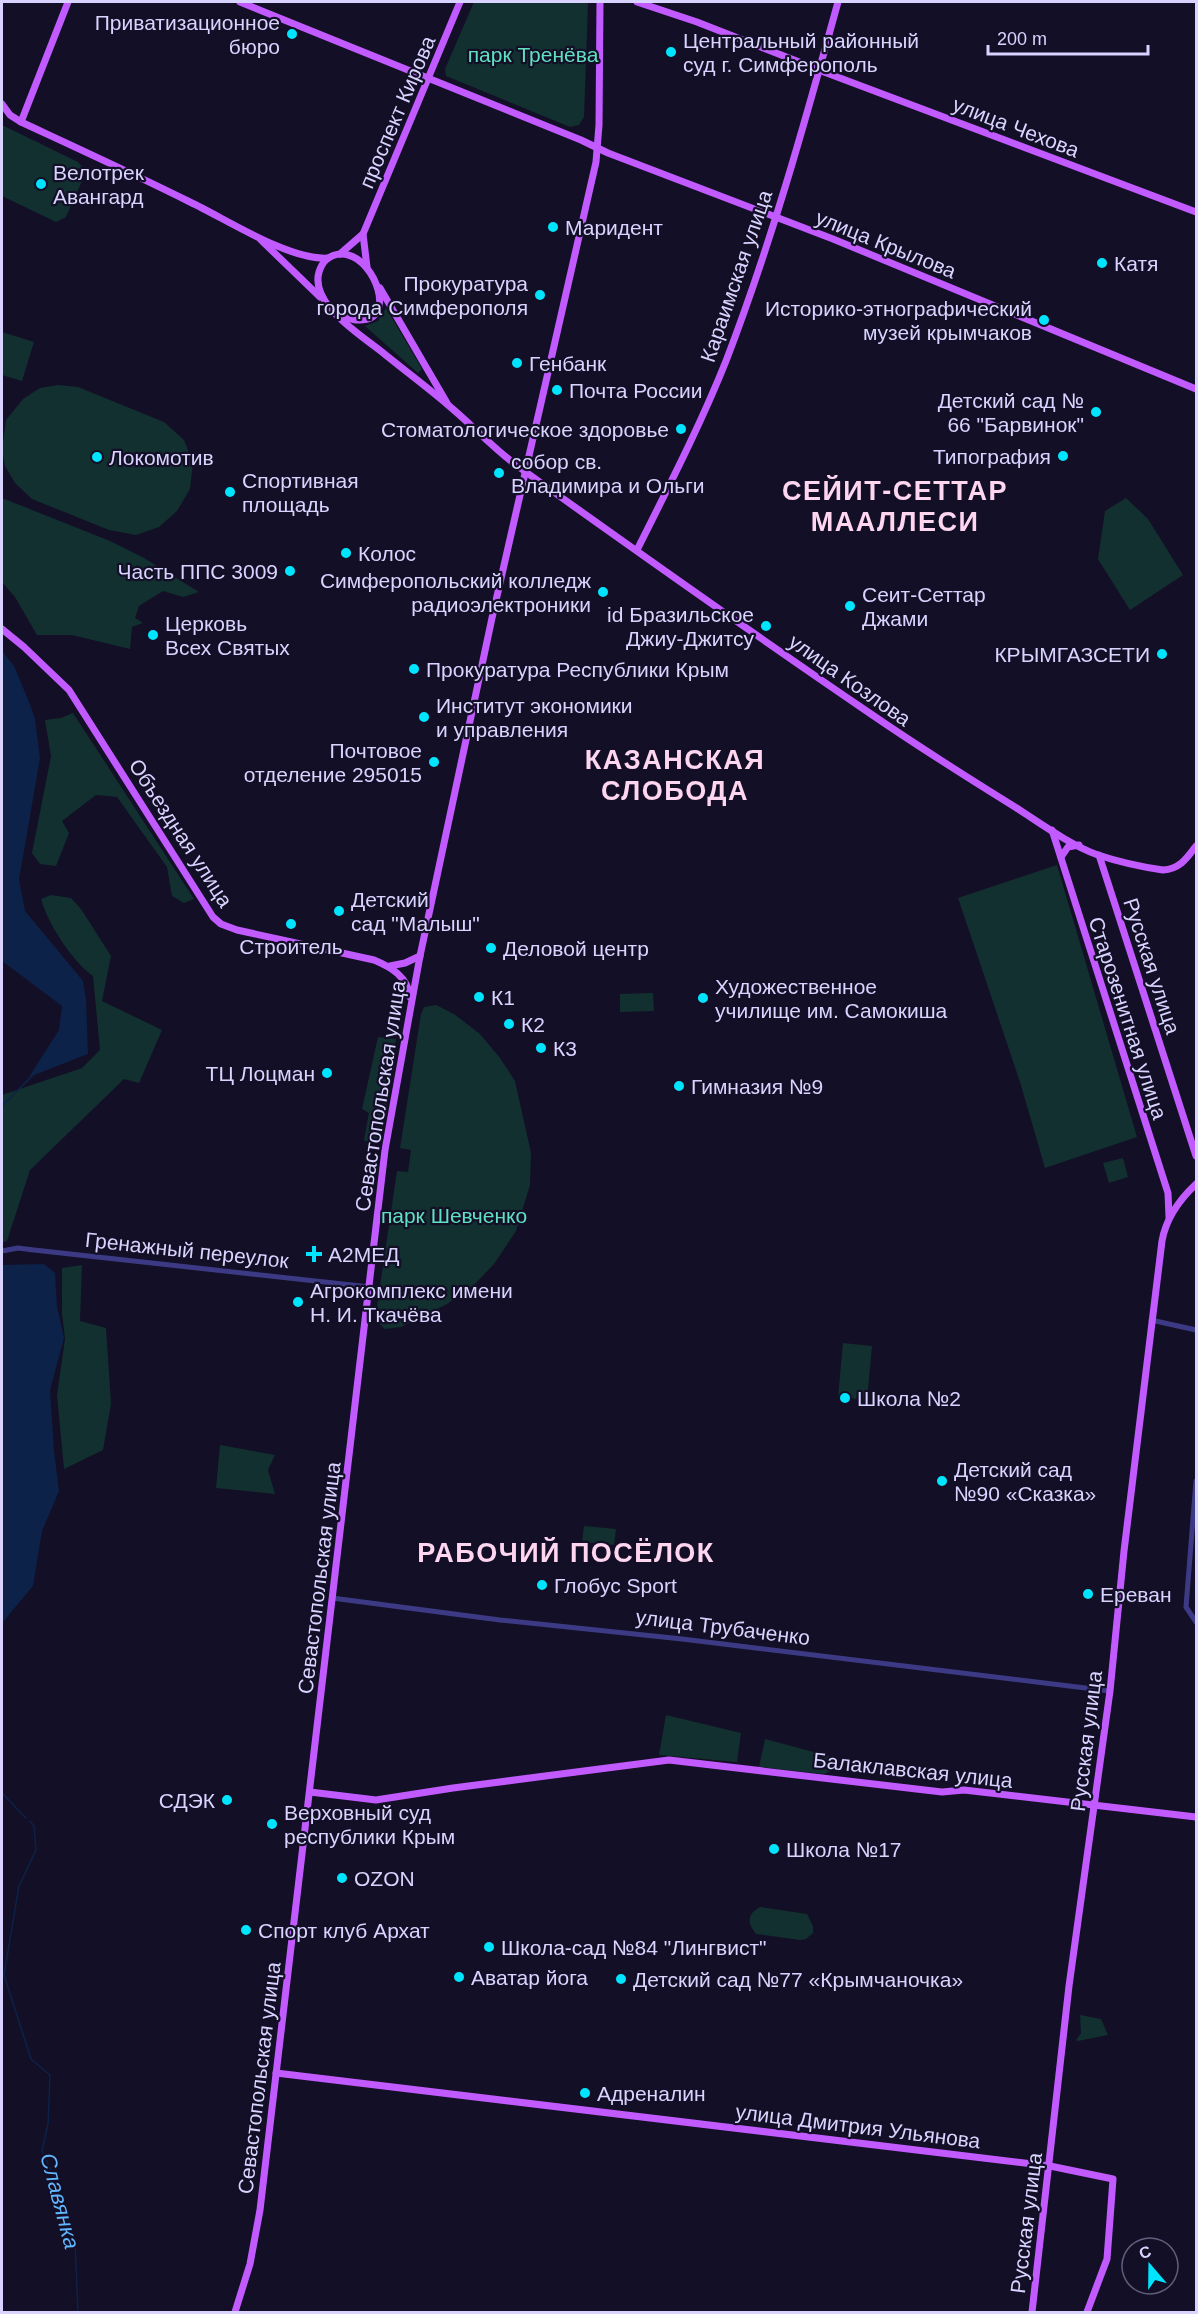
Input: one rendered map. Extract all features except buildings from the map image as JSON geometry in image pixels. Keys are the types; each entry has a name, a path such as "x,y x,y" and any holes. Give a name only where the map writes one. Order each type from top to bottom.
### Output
{"main road":[{"path":"21,122 68,2"},
{"name":"улица Крылова","path":"240,2 629,162 763,213 1197,389"},
{"name":"проспект Кирова","path":"340,254 363,234 460,2"},
{"name":"Севастопольская улица","path":"235,2313 250,2264 258,2223 384,1153 420,956 492,618 594,172 599,125 600,2"},
{"path":"637,2 702,24 812,67"},
{"name":"Караимская улица","path":"637,550 725,362 775,218 838,2"},
{"name":"улица Чехова","path":"824,72 1197,212"},
{"path":"2,104 10,115 21,122 190,201 257,236 315,259 340,254 354,257 367,267 378,285 380,300 378,310 372,316 359,321 337,314 257,236"},
{"name":"проспект Кирова","path":"363,234 367,267"},
{"path":"323,301 319,289 319,274 322,264 328,258"},
{"name":"улица Козлова","path":"378,285 448,405"},
{"name":"улица Козлова","path":"337,314 448,405 514,464 689,589 904,737 1052,830 1099,855 1151,868 1172,869 1180,865 1197,846"},
{"path":"417,381 425,377 429,369"},
{"name":"Объездная улица","path":"2,629 69,690 213,916 221,924 237,930 374,960 390,966"},
{"name":"Старозенитная улица","path":"1052,830 1168,1193 1169,1217"},
{"path":"1061,857 1068,847 1079,845"},
{"name":"Русская улица","path":"1099,855 1197,1156"},
{"path":"390,966 405,963 420,956"},
{"path":"390,966 405,982 411,1005"},
{"name":"Русская улица","path":"1032,2313 1069,1986 1110,1691 1151,1320 1164,1231 1169,1217 1197,1184"},
{"path":"1168,1193 1172,1198 1183,1198"},
{"name":"Балаклавская улица","path":"310,1792 376,1800 669,1760 942,1792 964,1790 1197,1817"},
{"name":"улица Дмитрия Ульянова","path":"276,2073 1050,2166 1113,2179 1107,2259 1087,2313"}],"street":[{"name":"Гренажный переулок","path":"2,1251 18,1248 370,1287"},
{"path":"1151,1320 1197,1330"},
{"path":"1197,1481 1186,1607 1197,1622"},
{"name":"улица Трубаченко","path":"332,1598 1110,1691"}],"green space":[{"name":"парк Тренёва","path":"474,2 588,2 584,117 579,125 570,127 446,76 445,69"},
{"name":"Велотрек Авангард","path":"2,125 78,162 86,172 66,217 56,222 2,196"},
{"path":"386,308 422,369 418,373 365,326 378,321"},
{"path":"2,332 34,342 22,381 2,375"},
{"name":"Локомотив","path":"58,385 78,387 164,422 184,440 193,463 190,489 177,511 159,527 136,535 109,530 32,499 15,483 5,466 2,450 6,420 23,399 40,388"},
{"path":"2,498 110,541 144,558 199,592 183,597 163,591 139,606 135,618 143,623 132,627 130,649 72,635 37,635 15,597 2,582"},
{"path":"1126,498 1148,519 1183,575 1130,610 1098,559 1105,511"},
{"path":"73,713 194,899 184,903 172,896 167,867 117,797 96,795 62,821 69,833 56,866 40,864 32,853 51,756 45,720 61,718"},
{"path":"1057,865 1137,1137 1045,1168 1020,1082 958,898"},
{"path":"51,895 71,898 81,909 111,956 102,1001 162,1030 139,1083 124,1079 30,1170 7,1241 2,1243 2,1095 82,1068 100,1050 93,976 69,952 49,919 41,899"},
{"path":"653,993 654,1011 620,1012 620,994"},
{"name":"парк Шевченко","path":"436,1005 454,1014 480,1034 515,1081 531,1153 530,1185 516,1231 494,1264 474,1285 447,1304 401,1327 385,1329 375,1320 397,1171 408,1172 411,1150 400,1148 421,1014 424,1007"},
{"path":"378,1037 396,1039 381,1140 370,1144 364,1140 369,1113 362,1109"},
{"path":"1123,1158 1128,1177 1109,1183 1103,1163"},
{"path":"82,1265 80,1321 106,1328 111,1404 103,1450 64,1469 57,1395 65,1339 62,1313 62,1268"},
{"path":"843,1343 872,1346 867,1400 838,1397"},
{"path":"220,1445 275,1455 268,1470 275,1494 216,1488"},
{"path":"584,1526 616,1529 614,1545 582,1542"},
{"path":"666,1715 741,1733 737,1762 659,1755"},
{"path":"765,1739 836,1758 831,1771 824,1774 759,1767"},
{"path":"760,1907 807,1914 813,1926 813,1933 806,1939 800,1940 756,1934 750,1919"},
{"path":"1080,2015 1101,2019 1108,2035 1076,2040 1081,2033"}],"water":[{"path":"2,651 14,666 29,702 35,719 40,758 19,880 25,911 83,981 86,999 88,1054 29,1077 59,1030 62,1006 2,961"},
{"path":"44,1264 55,1273 57,1306 64,1338 50,1390 59,1491 42,1531 33,1586 2,1623 2,1265"}],"waterway":[{"name":"Славянка","path":"2,1106 33,1075"},
{"name":"Славянка","path":"2,1793 26,1818"},
{"name":"Славянка","path":"30,1821 34,1826 36,1850 19,1886 4,1975 31,2059 50,2075 48,2124 42,2151 58,2185 75,2242 78,2312"}],"place":[{"name":"Приватизационное бюро","path":"292,34"},
{"name":"Центральный районный суд г. Симферополь","path":"671,52"},
{"name":"Велотрек Авангард","path":"41,184"},
{"name":"Маридент","path":"553,227"},
{"name":"Катя","path":"1102,263"},
{"name":"Прокуратура города Симферополя","path":"540,295"},
{"name":"Историко-этнографический музей крымчаков","path":"1044,320"},
{"name":"Генбанк","path":"517,363"},
{"name":"Почта России","path":"557,390"},
{"name":"Детский сад № 66 \"Барвинок\"","path":"1096,412"},
{"name":"Стоматологическое здоровье","path":"681,429"},
{"name":"Типография","path":"1063,456"},
{"name":"Локомотив","path":"97,457"},
{"name":"собор св. Владимира и Ольги","path":"499,473"},
{"name":"Спортивная площадь","path":"230,492"},
{"name":"Колос","path":"346,553"},
{"name":"Часть ППС 3009","path":"290,571"},
{"name":"Симферопольский колледж радиоэлектроники","path":"603,592"},
{"name":"Сеит-Сеттар Джами","path":"850,606"},
{"name":"id Бразильское Джиу-Джитсу","path":"766,626"},
{"name":"Церковь Всех Святых","path":"153,635"},
{"name":"КРЫМГАЗСЕТИ","path":"1162,654"},
{"name":"Прокуратура Республики Крым","path":"414,669"},
{"name":"Институт экономики и управления","path":"424,717"},
{"name":"Почтовое отделение 295015","path":"434,762"},
{"name":"Детский сад \"Малыш\"","path":"339,911"},
{"name":"Строитель","path":"291,924"},
{"name":"Деловой центр","path":"491,948"},
{"name":"К1","path":"479,997"},
{"name":"Художественное училище им. Самокиша","path":"703,998"},
{"name":"К2","path":"509,1024"},
{"name":"К3","path":"541,1048"},
{"name":"ТЦ Лоцман","path":"327,1073"},
{"name":"Гимназия №9","path":"679,1086"},
{"name":"А2МЕД","path":"314,1254"},
{"name":"Агрокомплекс имени Н. И. Ткачёва","path":"298,1302"},
{"name":"Школа №2","path":"845,1398"},
{"name":"Детский сад №90 «Сказка»","path":"942,1481"},
{"name":"Глобус Sport","path":"542,1585"},
{"name":"Ереван","path":"1088,1594"},
{"name":"СДЭК","path":"227,1800"},
{"name":"Верховный суд республики Крым","path":"272,1824"},
{"name":"Школа №17","path":"774,1849"},
{"name":"OZON","path":"342,1878"},
{"name":"Спорт клуб Архат","path":"246,1930"},
{"name":"Школа-сад №84 \"Лингвист\"","path":"489,1947"},
{"name":"Аватар йога","path":"459,1977"},
{"name":"Детский сад №77 «Крымчаночка»","path":"621,1979"},
{"name":"Адреналин","path":"585,2093"}],"district":[{"name":"СЕЙИТ-СЕТТАР МААЛЛЕСИ","path":"895,506"},
{"name":"КАЗАНСКАЯ СЛОБОДА","path":"675,776"},
{"name":"РАБОЧИЙ ПОСЁЛОК","path":"566,1553"}]}
